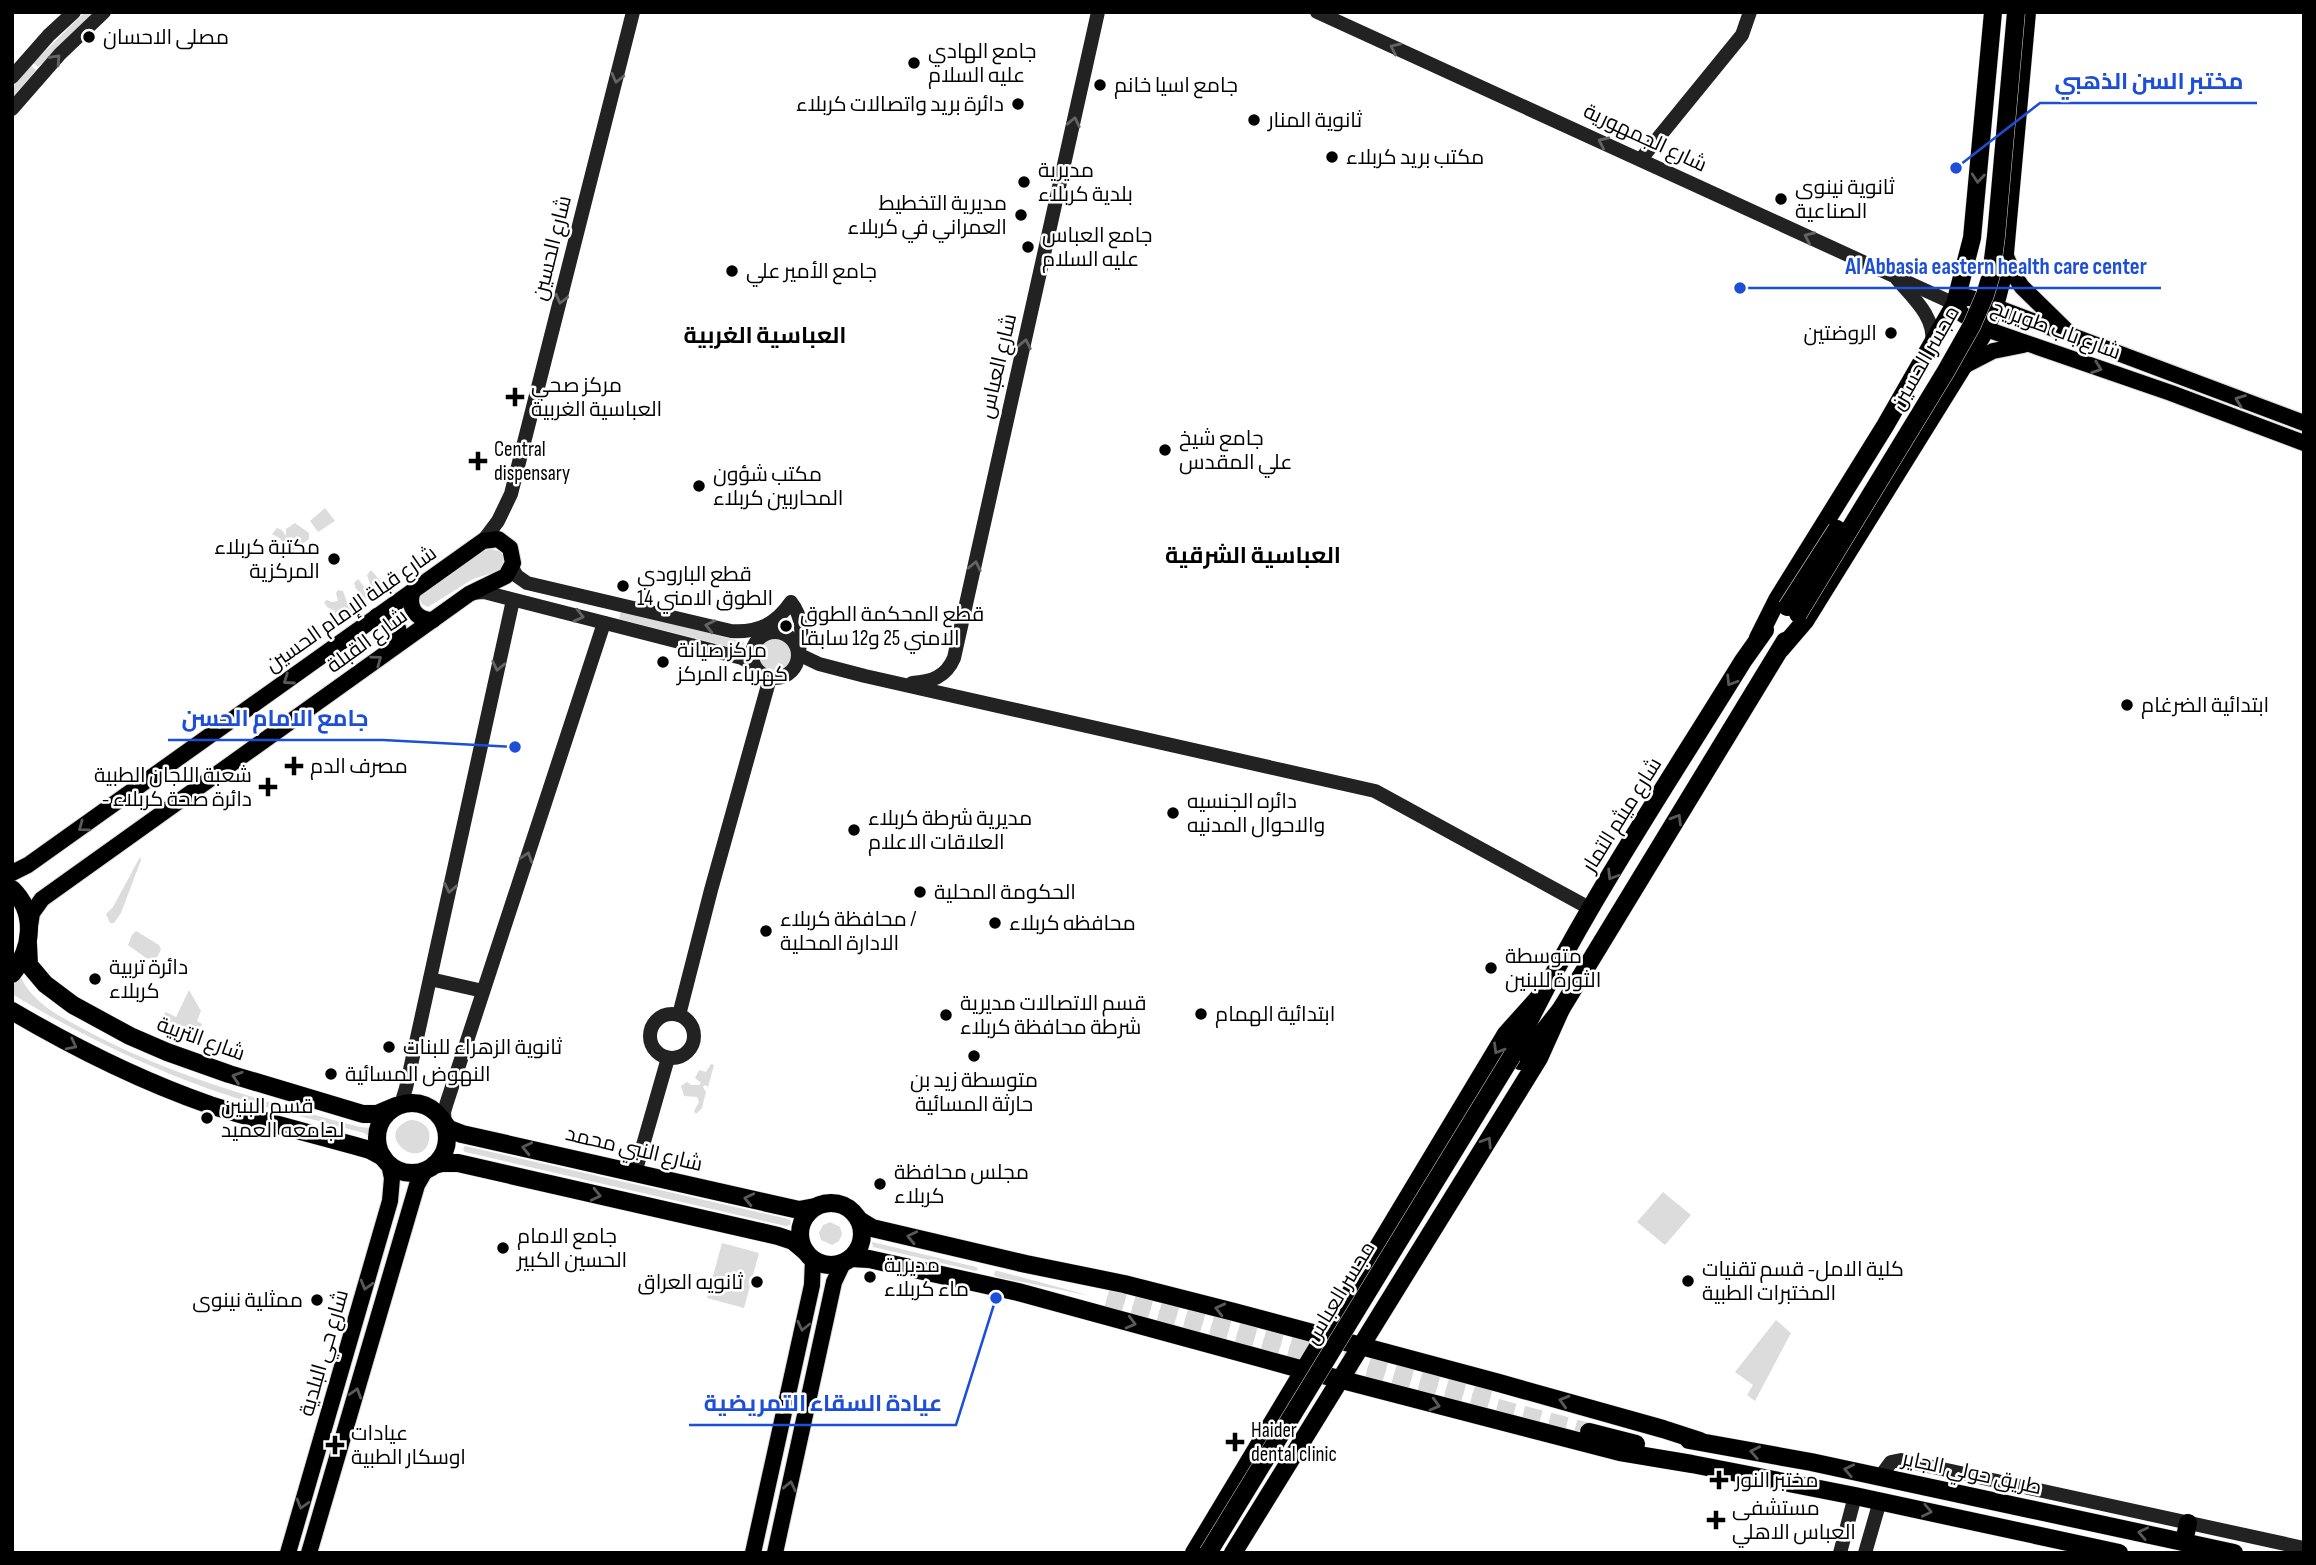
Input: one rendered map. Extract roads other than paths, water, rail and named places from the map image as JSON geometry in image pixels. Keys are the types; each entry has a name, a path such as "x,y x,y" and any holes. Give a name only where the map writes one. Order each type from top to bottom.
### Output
{"highway":[{"path":"1758,638 1777,600 1885,426 1955,304 1972,239 1993,12"},
{"name":"مجسر الحسين","path":"1793,611 1937,369 1965,319 1976,292 1987,236 2006,12"},
{"name":"مجسر الحسين","path":"1793,611 1946,371 1972,325 1985,295 1991,275 1996,236 2016,12"},
{"path":"1233,1553 1539,1058 1561,1009 1781,649 1805,621 1986,330 2003,275 2027,12"},
{"path":"1781,649 1793,611"},
{"name":"شارع ميثم التمار","path":"1516,1059 1540,996 1591,908 1758,638 1793,611"},
{"path":"12,889 25,908 30,926 23,960 12,974"},
{"name":"شارع التربية","path":"28,944 29,965 45,984 73,1005 142,1042 229,1074 363,1114 377,1114 396,1106"},
{"path":"1194,1553 1506,1034 1540,996"},
{"path":"1516,1059 1561,1009"},
{"path":"12,1011 68,1043 162,1086 220,1108 370,1150 403,1172 430,1168 442,1163 458,1163 778,1236 793,1241 809,1255 831,1265 869,1259 1018,1292 1340,1380 1620,1452 1880,1501 2119,1553"},
{"name":"مجسر العباس","path":"1208,1553 1516,1059"},
{"name":"مجسر العباس","path":"1219,1553 1516,1059"},
{"path":"386,1160 377,1139 382,1120 396,1106 419,1103 439,1114 448,1135 447,1147 442,1157 430,1168"},
{"name":"شارع النبي محمد","path":"445,1124 449,1129 462,1134 799,1210 815,1208"},
{"path":"809,1255 800,1235 804,1219 822,1204 838,1204 854,1213 863,1232 861,1244 847,1261"},
{"path":"859,1220 872,1228 1124,1284 1286,1326 1700,1441"},
{"path":"969,1281 981,1270 980,1253"},
{"path":"996,1287 992,1271 1002,1258"},
{"path":"1018,1292 1107,1298 1026,1264"},
{"path":"1286,1326 1311,1325 1324,1321 1331,1318 1344,1304"},
{"path":"1379,1317 1377,1337 1383,1347 1392,1354"},
{"path":"1277,1363 1291,1374 1293,1388"},
{"path":"1325,1403 1342,1390 1369,1387"},
{"path":"1692,1464 1590,1426 1700,1441"},
{"name":"طريق حولي الجاير","path":"1700,1441 2234,1553"},
{"path":"2184,1542 2188,1523"}],"main road":[{"path":"12,77 49,35 74,12"},
{"path":"12,109 60,54 104,12"},
{"name":"شارع الحسين","path":"511,494 633,12"},
{"name":"شارع العباس","path":"893,682 919,683 937,678 948,669 954,658 1098,12"},
{"name":"شارع الجمهورية","path":"1317,12 1955,304"},
{"path":"1641,159 1742,35 1750,12"},
{"path":"2005,254 2022,287 2070,334"},
{"path":"1894,275 1926,315 1933,330 1932,343"},
{"name":"شارع باب طويريج","path":"2304,424 1995,306 1967,297 1955,304 1962,314 1986,330 2171,393 2304,443"},
{"path":"1964,366 1983,354 2001,348 2033,345"},
{"name":"شارع قبلة الإمام الحسين","path":"12,873 28,865 483,541 498,522 511,494"},
{"path":"469,594 480,592 742,658 770,678 790,673 796,664 802,638 801,623 791,602 776,620 766,626 743,632 731,631 527,583 517,576 512,568 513,558 507,544 493,538 483,541"},
{"name":"شارع القبلة","path":"30,926 34,909 42,899 398,644 469,594 502,578 512,568"},
{"path":"413,591 412,609 421,618 433,620"},
{"path":"396,1106 405,1093 513,600"},
{"path":"377,616 384,616 396,624 400,630 398,644"},
{"path":"445,1124 447,1102 604,623"},
{"path":"753,664 754,644 769,632 776,631 788,636 797,646 798,653"},
{"path":"798,653 818,664 893,682 1375,791 1591,908"},
{"path":"679,1015 710,890 770,678"},
{"path":"430,979 483,991"},
{"path":"673,1013 685,1018 693,1028 694,1041 687,1053 668,1058 653,1048 649,1036 650,1029 662,1016 673,1013"},
{"path":"635,1173 668,1058"},
{"name":"شارع حي البلدية","path":"288,1553 390,1200 391,1182 386,1160"},
{"name":"شارع حي البلدية","path":"309,1553 417,1185 430,1168"},
{"path":"385,1220 394,1217 406,1225"},
{"path":"753,1553 812,1285 809,1255"},
{"path":"775,1553 834,1282 847,1261"},
{"path":"1880,1477 1891,1462 1900,1460 2304,1548"},
{"path":"1840,1553 1855,1496"},
{"path":"1865,1553 1880,1501"}],"tunnel":[{"path":"1109,1291 1494,1395"},
{"path":"1105,1305 1589,1432"}],"place":[{"name":"مصلى الاحسان","path":"89,37"},
{"name":"جامع الهادي عليه السلام","path":"914,63"},
{"name":"جامع اسيا خانم","path":"1100,85"},
{"name":"دائرة بريد واتصالات كربلاء","path":"1018,104"},
{"name":"ثانوية المنار","path":"1254,120"},
{"name":"مكتب بريد كربلاء","path":"1332,157"},
{"name":"مختبر السن الذهبي","path":"1956,168"},
{"name":"مديرية بلدية كربلاء","path":"1024,182"},
{"name":"ثانوية نينوى الصناعية","path":"1781,199"},
{"name":"مديرية التخطيط العمراني في كربلاء","path":"1021,215"},
{"name":"جامع العباس عليه السلام","path":"1028,247"},
{"name":"جامع الأمير علي","path":"732,271"},
{"name":"Al Abbasia eastern health care center","path":"1740,288"},
{"name":"الروضتين","path":"1891,333"},
{"name":"مركز صحي العباسية الغربية","path":"515,397"},
{"name":"جامع شيخ علي المقدس","path":"1165,450"},
{"name":"Central dispensary","path":"478,461"},
{"name":"مكتب شؤون المحاربين كربلاء","path":"699,486"},
{"name":"مكتبة كربلاء المركزية","path":"334,559"},
{"name":"قطع البارودي الطوق الامني 14","path":"623,586"},
{"name":"قطع المحكمة الطوق الامني 25 و12 سابقا","path":"786,626"},
{"name":"مركز صيانة كهرباء المركز","path":"663,662"},
{"name":"ابتدائية الضرغام","path":"2127,705"},
{"name":"جامع الامام الحسن","path":"515,747"},
{"name":"مصرف الدم","path":"294,766"},
{"name":"شعبة اللجان الطبية - دائرة صحة كربلاء","path":"268,787"},
{"name":"دائره الجنسيه والاحوال المدنيه","path":"1173,813"},
{"name":"مديرية شرطة كربلاء العلاقات الاعلام","path":"854,830"},
{"name":"الحكومة المحلية","path":"920,892"},
{"name":"محافظه كربلاء","path":"995,923"},
{"name":"محافظة كربلاء / الادارة المحلية","path":"766,931"},
{"name":"متوسطة الثورة للبنين","path":"1491,968"},
{"name":"دائرة تربية كربلاء","path":"95,979"},
{"name":"ابتدائية الهمام","path":"1201,1014"},
{"name":"قسم الاتصالات مديرية شرطة محافظة كربلاء","path":"946,1015"},
{"name":"ثانوية الزهراء للبنات","path":"389,1047"},
{"name":"متوسطة زيد بن حارثة المسائية","path":"974,1056"},
{"name":"النهوض المسائية","path":"331,1074"},
{"name":"قسم البنين لجامعه العميد","path":"207,1118"},
{"name":"مجلس محافظة كربلاء","path":"880,1184"},
{"name":"جامع الامام الحسين الكبير","path":"503,1248"},
{"name":"مديرية ماء كربلاء","path":"870,1277"},
{"name":"كلية الامل- قسم تقنيات المختبرات الطبية","path":"1688,1281"},
{"name":"ثانويه العراق","path":"757,1282"},
{"name":"عيادة السقاء التمريضية","path":"996,1298"},
{"name":"ممثلية نينوى","path":"317,1300"},
{"name":"Haider dental clinic","path":"1235,1442"},
{"name":"عيادات اوسكار الطبية","path":"335,1445"},
{"name":"مختبر النور","path":"1719,1480"},
{"name":"مستشفى العباس الاهلي","path":"1716,1520"}],"district":[{"name":"العباسية الغربية","path":"765,336"},
{"name":"العباسية الشرقية","path":"1253,556"}]}
